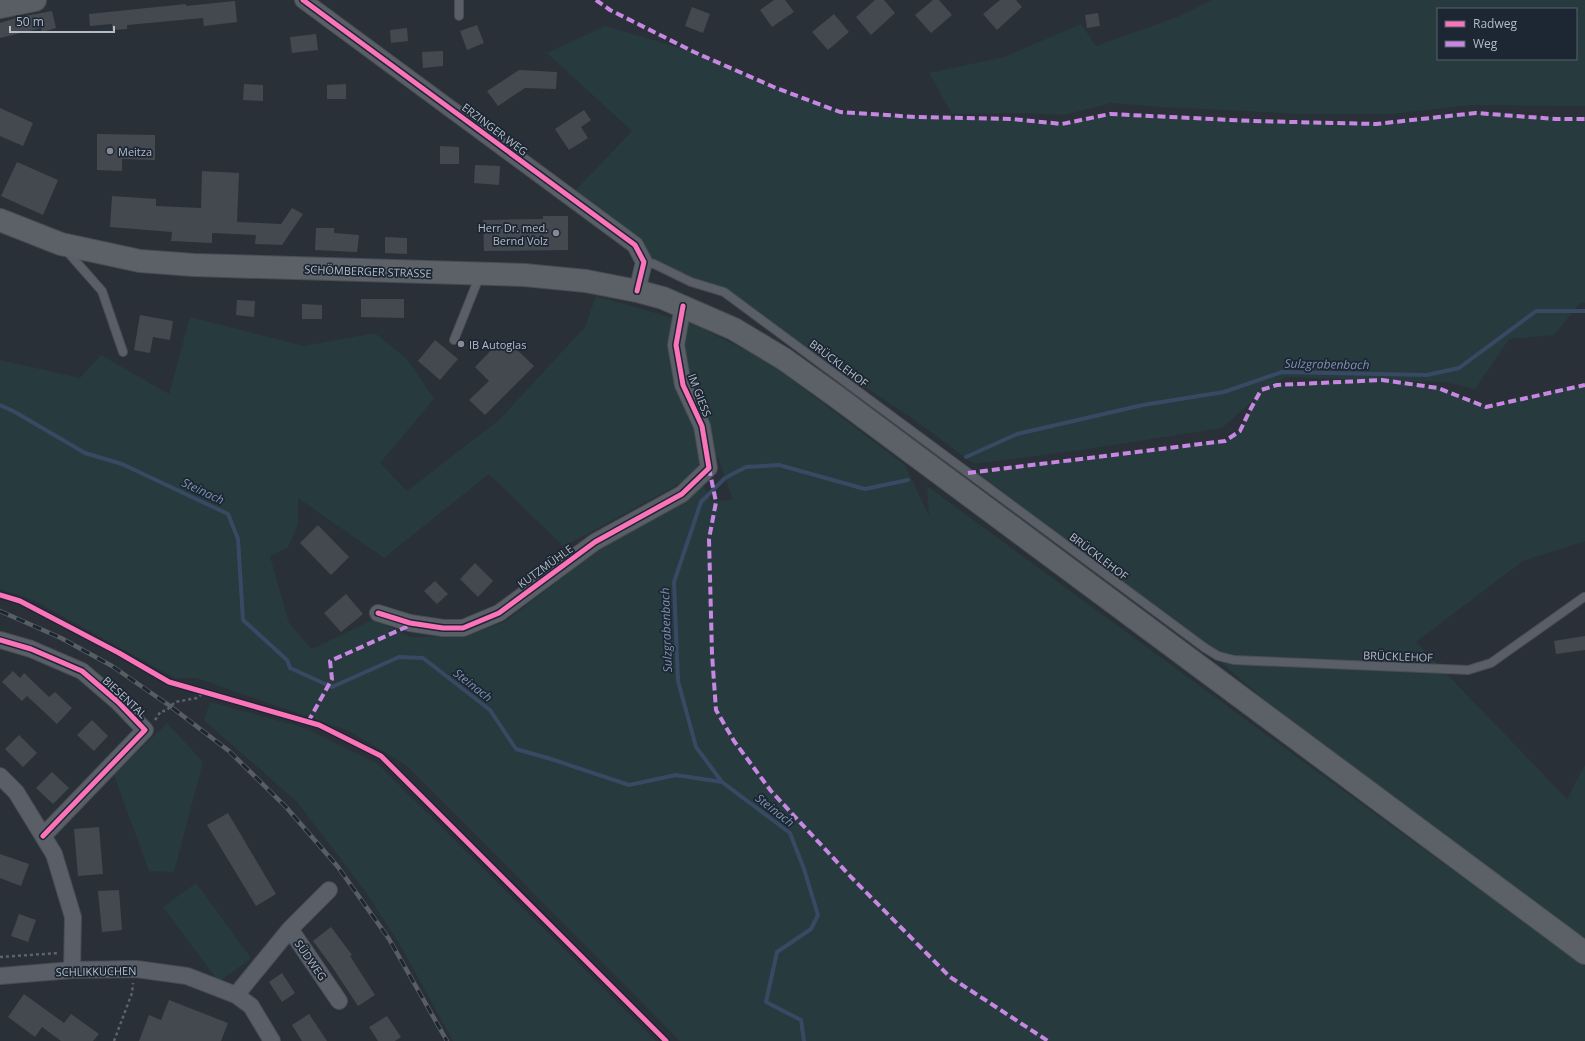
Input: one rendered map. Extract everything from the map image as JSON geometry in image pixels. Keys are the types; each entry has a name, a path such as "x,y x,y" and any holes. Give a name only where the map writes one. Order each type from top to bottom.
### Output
{"main road":[{"name":"SCHÖMBERGER STRASSE","path":"0,220 60,244 140,261 194,265 524,275 586,281 663,298 734,329 784,359 837,397 1585,953"}],"street":[{"path":"0,7 35,0"},
{"name":"ERZINGER WEG","path":"303,0 635,245 644,262"},
{"path":"636,291 644,262"},
{"name":"IM GIESS","path":"683,306 676,345 683,385 702,426 709,468"},
{"name":"KUTZMÜHLE","path":"378,613 410,623 443,628 463,628 499,613 596,542 682,494 709,468"},
{"name":"BIESENTAL","path":"0,640 31,649 82,671 118,702 145,730 43,836"},
{"path":"0,776 16,792 54,854 73,917 72,970"},
{"path":"290,929 329,890"},
{"name":"SÜDWEG","path":"236,995 290,929 339,1001"},
{"name":"SCHLIKKUCHEN","path":"0,976 72,970 136,969 187,976 236,995 251,1006 272,1041"}],"lane":[{"path":"459,0 459,16"},
{"path":"60,244 102,291 123,352"},
{"name":"BRÜCKLEHOF","path":"644,262 654,264 691,282 724,292 1205,648 1218,656 1234,660 1468,670 1491,664 1584,597"},
{"path":"454,340 480,274"}],"path":[{"path":"145,730 156,719 161,711 166,711 175,702 197,698 202,693"},
{"path":"0,957 72,952"},
{"path":"114,1041 132,993 136,969"}],"green space":[{"path":"1212,0 1585,0 1585,106 1471,105 1392,114 1302,114 1111,103 1064,115 1019,113 952,114 929,73 1004,57 1081,24 1096,46 1180,16"},
{"path":"605,26 694,52 776,88 840,112 916,117 1012,119 1062,124 1110,114 1252,121 1376,124 1476,113 1585,120 1585,303 1580,303 1554,335 1509,339 1475,389 1444,382 1391,381 1438,388 1486,407 1585,385 1585,541 1523,561 1416,642 1567,799 1585,765 1585,940 1285,718 1205,648 968,473 1225,441 1240,431 1258,396 1222,428 1081,450 974,464 916,421 724,292 644,262 569,197 632,131 547,53","holes":["1285,377 1368,380 1272,386"]},
{"path":"596,296 691,323 767,361 905,465 929,516 927,486 1585,966 1585,1041 680,1041 406,765 349,731 196,678 175,678 33,600 0,589 0,360 80,378 101,355 169,394 190,317 304,346 375,333 407,359 434,399 380,463 407,491 499,420 585,327","holes":["718,457 733,500 711,501 703,483 688,500 599,549 505,622 464,636 411,637 374,619 312,649 289,623 270,556 288,547 298,524 298,498 384,558 489,474 563,546 675,486"]},
{"path":"210,702 305,728 378,764 656,1041 453,1041 403,950 366,892 297,802 204,720"},
{"path":"167,723 203,762 174,872 149,871 114,775"},
{"path":"196,883 251,958 219,982 163,907"}],"building":[{"path":"774,0 785,0 794,12 772,27 760,10"},
{"path":"875,0 884,0 895,13 871,35 856,17"},
{"path":"933,0 939,0 952,15 931,33 915,15"},
{"path":"1000,0 1016,0 1022,7 997,30 983,14"},
{"path":"235,1 237,22 204,26 203,18 127,25 127,29 112,30 112,24 90,26 89,14 186,4 186,6"},
{"path":"692,7 710,14 703,33 685,26"},
{"path":"52,11 56,28 42,32 41,28 0,38 0,23 19,17"},
{"path":"1098,13 1100,26 1087,28 1085,15"},
{"path":"834,14 849,32 828,50 812,32"},
{"path":"477,25 484,43 467,50 460,31"},
{"path":"407,28 408,41 391,43 390,30"},
{"path":"316,34 318,50 292,53 290,37"},
{"path":"443,51 443,66 423,68 422,52"},
{"path":"519,70 557,72 556,89 525,88 498,106 487,91"},
{"path":"244,84 263,85 263,101 243,100"},
{"path":"346,84 346,99 327,99 327,85"},
{"path":"0,108 33,123 23,146 0,136"},
{"path":"584,110 591,120 581,127 588,138 569,150 555,129"},
{"path":"97,134 155,135 155,160 122,159 122,171 97,170"},
{"path":"440,146 459,147 459,164 440,164"},
{"path":"17,162 58,180 43,215 1,196"},
{"path":"475,165 500,166 499,185 474,183"},
{"path":"202,171 239,173 237,222 281,224 292,208 303,214 282,245 255,244 256,235 212,233 212,243 171,241 172,232 110,227 112,196 156,199 156,206 201,208"},
{"path":"543,216 568,216 568,250 484,251 483,220 543,219"},
{"path":"316,228 334,228 334,233 359,235 357,252 315,250"},
{"path":"385,237 407,238 407,254 385,253"},
{"path":"361,299 404,299 404,318 361,317"},
{"path":"237,300 255,301 254,317 236,315"},
{"path":"302,304 322,305 322,319 302,319"},
{"path":"140,315 173,321 170,340 153,337 150,353 134,350"},
{"path":"435,340 458,359 440,380 418,361"},
{"path":"499,342 506,348 510,343 534,366 485,415 469,400 489,381 475,367"},
{"path":"318,525 349,557 331,575 300,543"},
{"path":"475,563 493,581 478,597 460,579"},
{"path":"435,581 448,594 437,604 424,591"},
{"path":"346,594 363,614 341,632 324,613"},
{"path":"1585,636 1585,650 1556,654 1554,641"},
{"path":"13,671 20,678 24,673 49,697 55,692 72,708 57,724 27,696 22,701 2,682"},
{"path":"92,720 108,736 94,751 77,735"},
{"path":"19,735 37,753 23,767 5,749"},
{"path":"52,772 69,788 53,804 36,788"},
{"path":"228,813 276,894 256,906 207,825"},
{"path":"99,827 103,874 78,876 74,829"},
{"path":"0,854 29,864 21,886 0,878"},
{"path":"119,890 122,930 102,932 98,891"},
{"path":"19,914 36,920 28,942 11,936"},
{"path":"331,927 352,955 350,956 375,995 358,1006 313,941"},
{"path":"282,973 295,993 282,1002 269,982"},
{"path":"24,994 64,1023 71,1014 99,1034 93,1041 61,1041 42,1027 35,1037 8,1017"},
{"path":"169,1000 228,1023 221,1041 139,1041 149,1015 161,1020"},
{"path":"309,1014 327,1041 302,1041 292,1025"},
{"path":"387,1016 401,1037 395,1041 378,1041 369,1027"}],"waterway":[{"name":"Sulzgrabenbach","path":"966,457 1017,434 1143,405 1224,392 1282,372 1427,375 1459,368 1536,311 1585,311"},
{"name":"Steinach","path":"0,405 15,412 85,453 122,464 228,514 238,539 243,620 287,660 290,668 332,687 399,657 423,658 490,710 516,749 629,785 676,775 722,782 790,833 804,869 818,915 811,929 777,952 766,1002 801,1020 804,1041"},
{"name":"Sulzgrabenbach","path":"722,782 696,747 678,681 674,582 701,502 725,478 746,467 779,465 865,489 908,480"}],"railway":[{"path":"0,611 61,638 112,666 170,706 229,751 286,807 338,867 389,939 447,1041"}],"marked path":[{"path":"596,0 610,10 694,52 776,88 840,112 916,117 1012,119 1062,124 1110,114 1252,121 1376,124 1476,113 1556,119 1585,119"},
{"path":"968,473 1225,441 1240,431 1261,390 1277,385 1382,380 1438,388 1486,407 1585,385"},
{"path":"709,468 716,502 709,539 712,654 716,710 734,741 771,791 851,877 950,977 1048,1041"},
{"path":"308,722 332,679 330,661 413,624"}],"cycle path":[{"path":"303,0 635,245 644,262 637,291"},
{"path":"378,613 410,623 443,628 463,628 499,613 595,542 682,494 709,468 702,426 683,385 676,345 683,306"},
{"path":"0,595 20,601 119,653 169,682 319,725 381,756 666,1041"},
{"path":"0,640 31,649 82,671 118,702 145,730 43,836"}],"place":[{"name":"Meitza","path":"110,151"},
{"name":"Herr Dr. med. Bernd Volz","path":"556,233"},
{"name":"IB Autoglas","path":"461,344"}]}
